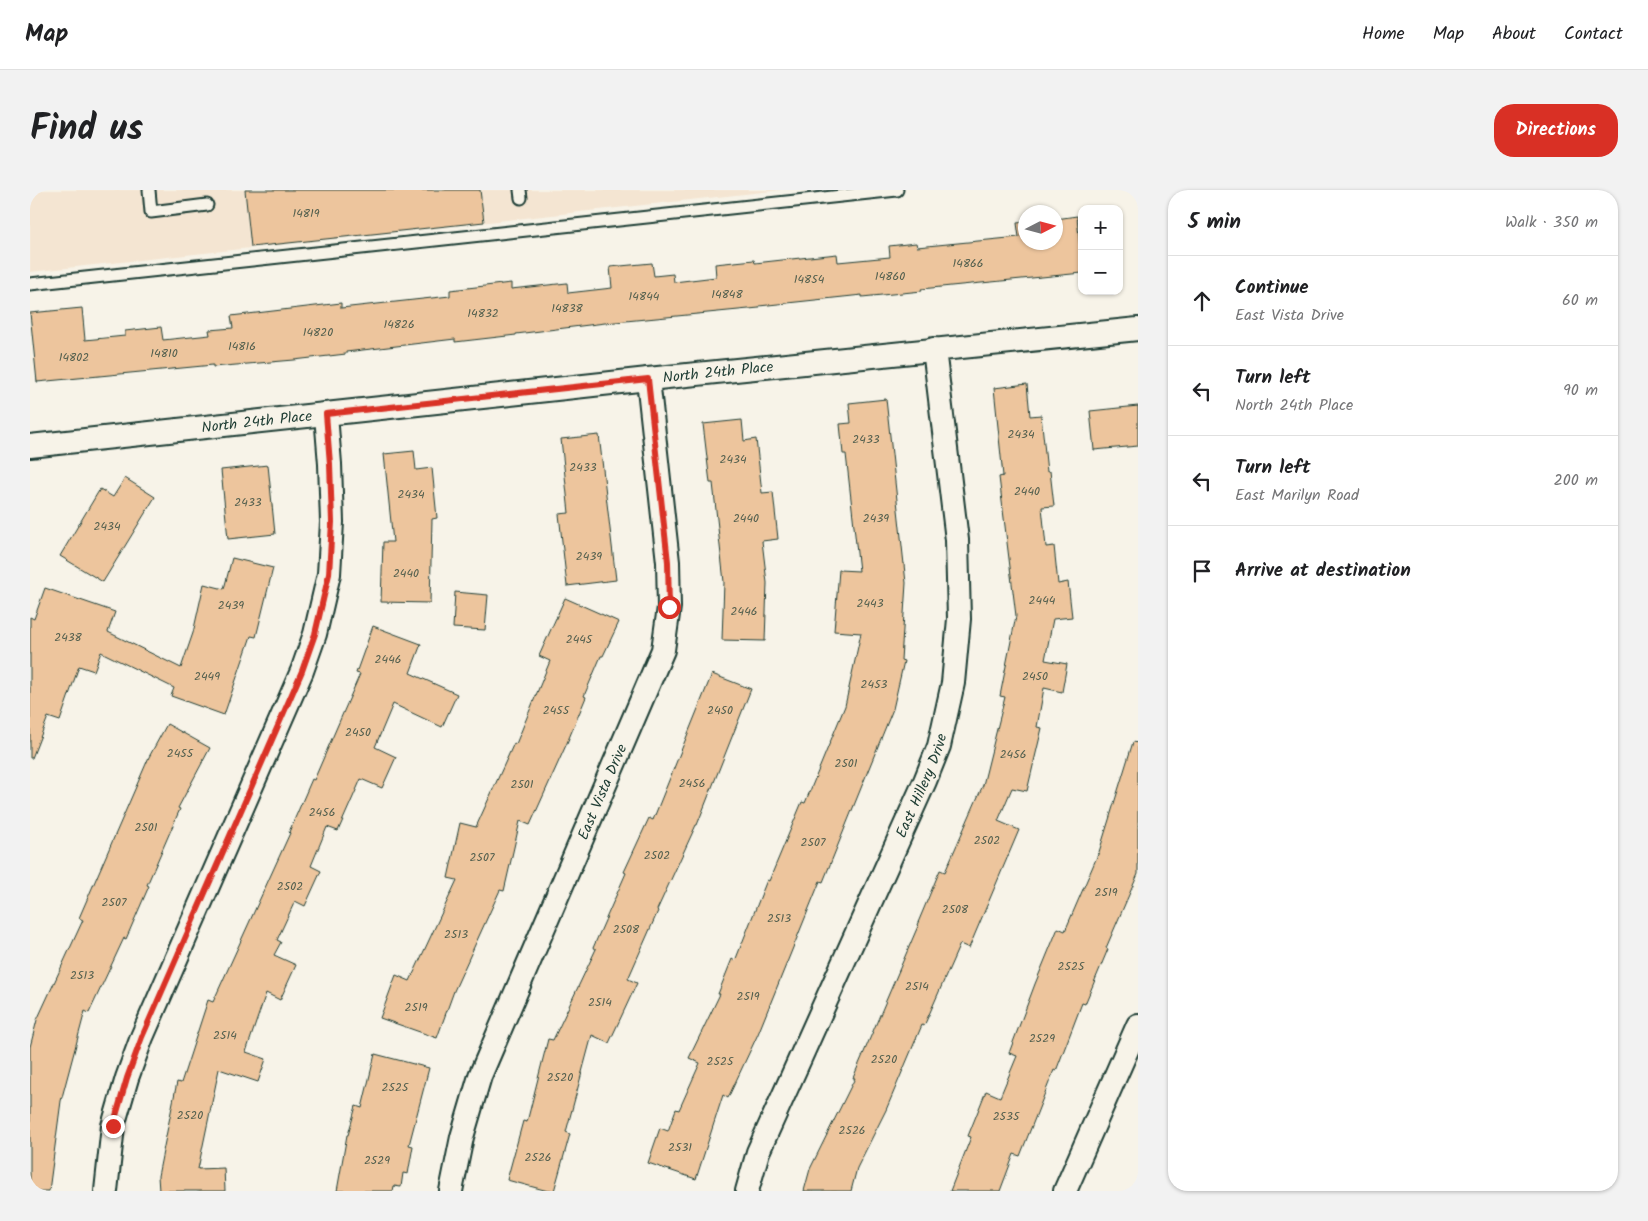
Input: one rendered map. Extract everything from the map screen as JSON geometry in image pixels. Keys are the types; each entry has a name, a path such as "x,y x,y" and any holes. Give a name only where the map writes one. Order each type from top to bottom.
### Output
{"street":[{"name":"North 24th Place","path":"30,446 648,379 1138,329"},
{"name":"East Hillery Drive","path":"747,1191 758,1152 925,781 939,746 953,683 959,619 956,540 934,349"},
{"name":"East Vista Drive","path":"451,1191 462,1137 480,1076 664,650 669,607 668,562 648,379"},
{"path":"106,1191 113,1126 142,1037 302,671 315,634 329,574 332,522 326,414"},
{"path":"1065,1191 1138,1025"}],"lane":[{"path":"149,190 151,212 208,205"},
{"path":"30,284 897,190"}],"shaded area":[{"path":"30,190 781,190 30,272"}],"building":[{"path":"245,190 480,190 484,222 251,247"},
{"path":"1077,216 1078,273 921,289 922,291 862,297 862,295 759,306 759,308 605,323 455,342 455,339 294,360 213,367 213,365 37,382 30,313 82,308 85,340 125,336 125,331 161,327 163,340 210,335 209,330 233,328 231,316 341,303 341,308 450,296 450,290 511,283 511,289 567,283 568,293 612,288 610,267 652,263 654,276 673,274 674,282 716,277 715,264 754,260 755,263 837,254 838,262 890,257 889,246 916,243 917,247 1018,237 1018,250 1063,250 1063,218"},
{"path":"1027,384 1030,416 1041,415 1047,472 1050,471 1054,506 1042,507 1046,547 1054,546 1058,584 1068,582 1072,617 1053,619 1045,660 1067,664 1062,692 1044,688 1037,727 1042,728 1027,791 1012,788 998,821 1019,830 969,948 960,944 924,1026 922,1025 886,1110 857,1168 851,1191 804,1191 810,1169 855,1078 853,1078 940,870 945,872 983,785 1005,697 1000,696 1016,616 999,477 1003,476 994,388"},
{"path":"886,399 906,583 901,660 904,661 893,709 823,882 820,881 758,1034 728,1098 723,1095 696,1179 648,1163 660,1128 668,1131 676,1109 679,1110 700,1063 689,1058 720,994 718,994 732,959 735,961 767,880 769,881 802,802 805,803 845,706 861,633 834,631 839,570 859,571 846,454 843,454 840,424 851,423 849,403"},
{"path":"1138,406 1138,446 1094,450 1090,411"},
{"path":"742,420 744,441 756,439 762,493 773,492 778,539 762,541 767,583 765,641 722,640 724,582 713,483 710,483 703,424"},
{"path":"599,435 616,580 567,586 559,514 569,513 561,439"},
{"path":"414,451 416,470 432,468 437,518 432,519 430,603 381,602 383,542 393,542 384,454"},
{"path":"268,465 275,534 228,539 221,470"},
{"path":"125,478 155,497 103,582 60,556 100,489 113,497"},
{"path":"232,558 273,568 256,637 251,636 224,715 171,696 174,688 101,652 94,671 79,666 60,721 48,717 32,758 30,758 30,617 34,619 45,588 115,612 108,632 181,668 193,633 204,584 224,589"},
{"path":"455,592 488,595 485,630 453,628"},
{"path":"565,598 619,622 603,656 601,656 567,743 530,825 520,821 504,891 500,890 454,991 437,1038 380,1018 396,975 410,981 457,880 448,878 460,823 476,827 514,743 516,744 550,661 539,656"},
{"path":"373,626 421,644 410,673 457,694 442,727 393,704 375,747 396,757 382,788 361,779 338,831 327,827 311,866 321,871 305,906 295,901 277,940 281,942 274,955 296,965 280,1000 266,993 246,1052 266,1059 258,1082 219,1069 198,1169 224,1168 225,1191 159,1191 158,1176 177,1082 181,1083 208,1000 213,1002 290,833 312,779 314,780 360,674 356,673"},
{"path":"712,674 751,689 697,825 657,910 628,979 637,983 609,1043 592,1035 566,1132 570,1134 554,1191 507,1180 523,1121 527,1122 548,1039 553,1040 596,949 593,948 626,873 624,872 649,818 653,820"},
{"path":"167,724 210,748 178,808 180,809 126,939 124,938 89,1013 85,1011 61,1101 49,1191 30,1191 30,1047 37,1020 83,920 79,918 149,757"},
{"path":"1133,742 1138,743 1138,874 1106,948 1108,949 1085,1004 1082,1003 1020,1156 1014,1154 1000,1191 950,1191 971,1137 968,1136 986,1091 1000,1097 1017,1056 1009,1053 1058,928 1065,931 1099,852"},
{"path":"375,1054 429,1068 409,1145 413,1146 408,1174 403,1173 401,1187 394,1186 393,1191 337,1191 347,1135 356,1106 362,1108"}],"route":[{"path":"113,1126 127,1078 142,1037 302,671 315,634 329,574 332,522 326,414 648,379 668,562 669,607"}]}
